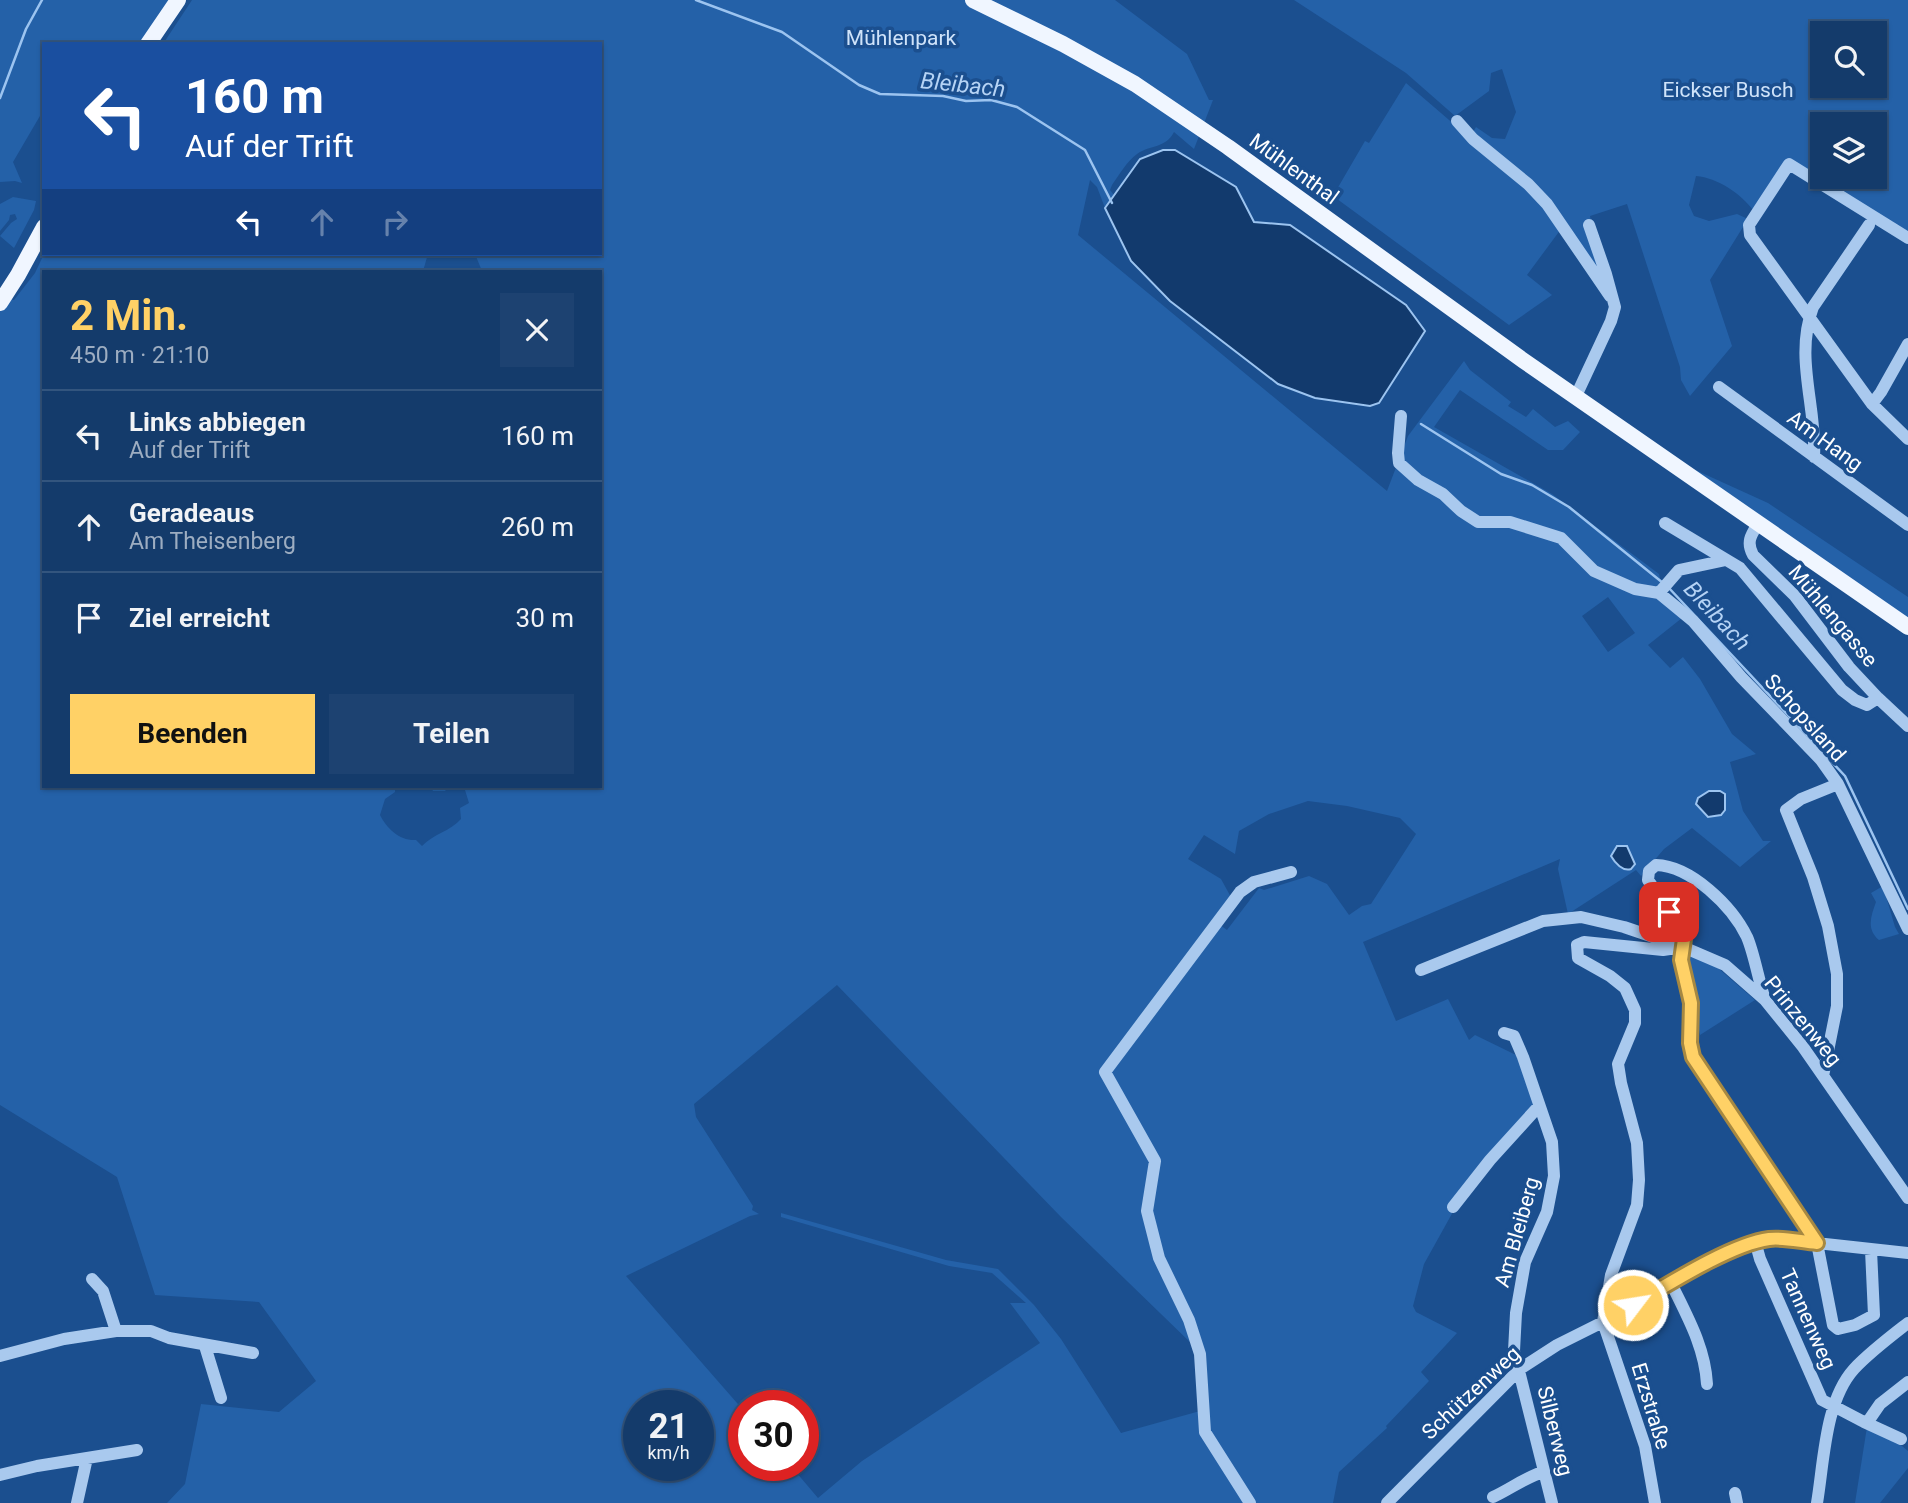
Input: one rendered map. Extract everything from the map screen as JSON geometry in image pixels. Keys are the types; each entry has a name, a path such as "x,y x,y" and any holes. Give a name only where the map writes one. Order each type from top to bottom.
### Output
{"main road":[{"path":"149,42 178,0"},
{"name":"Mühlenthal","path":"973,0 1063,44 1135,84 1908,627"},
{"path":"0,303 42,231"}],"street":[{"path":"1457,121 1473,139 1528,184 1547,204 1615,307 1576,396"},
{"path":"1908,238 1789,164 1749,225 1750,235 1872,404 1908,439"},
{"path":"1589,225 1606,274 1610,296"},
{"path":"1814,457 1815,445 1805,382 1809,318 1812,307 1869,225"},
{"path":"1872,404 1908,344"},
{"name":"Am Hang","path":"1719,387 1908,525"},
{"path":"1401,416 1399,463 1418,480 1443,494 1478,522 1510,522 1561,538 1594,571 1635,589 1663,587 1679,570 1726,560"},
{"path":"1665,523 1740,568 1842,690 1867,705 1878,698"},
{"name":"Mühlengasse","path":"1758,524 1749,539 1749,549 1753,555 1795,596 1849,667 1908,726"},
{"name":"Schopsland","path":"1663,587 1741,677 1821,760 1838,784 1907,926"},
{"path":"1823,1076 1838,993 1831,940 1812,877 1786,810 1801,799 1838,784"},
{"path":"1765,1000 1747,938 1735,919 1711,891 1683,871 1667,865 1656,865 1649,871 1648,880 1680,927 1684,947 1681,960 1691,1003 1690,1043 1693,1057 1817,1243 1833,1325 1838,1329 1844,1329 1874,1315 1871,1250"},
{"path":"1250,1503 1205,1432 1200,1354 1189,1320 1159,1258 1147,1211 1155,1161 1105,1072 1240,892 1254,882 1291,872"},
{"name":"Prinzenweg","path":"1421,970 1543,921 1581,917 1624,927 1684,947 1725,965 1765,1000 1803,1047 1908,1198"},
{"path":"1603,1322 1611,1275 1637,1205 1637,1143 1618,1063 1636,1023 1635,1010 1625,988 1578,958 1577,945 1584,942 1663,950 1684,947"},
{"name":"Am Bleiberg","path":"1504,1032 1514,1036 1552,1142 1554,1176 1547,1212 1525,1262 1520,1288 1514,1351 1520,1369"},
{"path":"1803,1047 1829,1045"},
{"path":"1453,1207 1490,1160 1539,1106"},
{"name":"Schützenweg","path":"1387,1503 1520,1369 1556,1345 1755,1241 1772,1238 1908,1254"},
{"name":"Tannenweg","path":"1755,1241 1760,1259 1822,1400 1833,1407"},
{"path":"92,1279 103,1291 116,1331"},
{"path":"1671,1283 1697,1336 1706,1363 1707,1384"},
{"name":"Erzstraße","path":"1603,1322 1645,1446 1655,1503"},
{"path":"1817,1503 1833,1407 1842,1386 1854,1369 1908,1322"},
{"path":"0,1341 2,1355 64,1339 116,1331 151,1331 205,1346 253,1353"},
{"path":"205,1346 221,1398"},
{"name":"Silberweg","path":"1520,1369 1552,1503"},
{"path":"1864,1422 1870,1420 1880,1404 1908,1382"},
{"path":"1833,1407 1901,1439"},
{"path":"0,1475 37,1466 137,1450"},
{"path":"77,1503 87,1458"},
{"path":"1493,1497 1522,1484 1537,1473 1544,1472"}],"green space":[{"path":"0,0 171,0 141,42 42,42 42,112 13,162 22,183 0,182"},
{"name":"Mühlenpark","path":"192,0 1115,0 1187,54 1209,100 1213,100 1194,149 1174,132 1162,144 1137,154 1112,185 1110,190 1114,195 1105,208 1097,187 1090,180 1078,235 1387,491 1408,436 1464,361 1470,370 1511,402 1508,406 1526,417 1533,409 1555,427 1568,421 1580,432 1563,450 1548,450 1460,390 1434,427 1552,494 1659,574 1665,603 1682,618 1648,645 1670,668 1683,657 1700,679 1732,734 1756,754 1730,762 1743,811 1763,841 1771,841 1740,867 1692,828 1664,849 1641,876 1636,870 1568,914 1558,869 1560,859 1363,942 1396,1021 1448,999 1469,1040 1475,1035 1516,1055 1535,1103 1454,1210 1424,1264 1413,1306 1416,1312 1457,1333 1421,1372 1429,1381 1387,1428 1339,1472 1333,1503 167,1503 185,1484 201,1404 279,1412 316,1381 259,1302 155,1295 117,1177 0,1105 0,297 14,300 35,273 43,256 427,256 423,270 42,270 42,788 395,788 395,792 385,799 380,815 395,833 416,840 422,846 461,819 460,808 469,803 465,790 457,788 602,788 602,270 482,270 476,256 602,256 602,42 164,42","holes":["1608,597 1635,633 1608,652 1582,616","1308,801 1347,806 1400,818 1416,834 1371,904 1362,906 1349,915 1327,884 1309,876 1264,890 1259,888 1227,930 1220,925 1232,899 1221,879 1188,859 1204,835 1235,854 1239,831 1269,814","837,985 1061,1217 1194,1346 1200,1411 1121,1433 1061,1339 1034,1305 998,1269 946,1260 781,1213 781,1217 949,1266 992,1273 1026,1303 1010,1303 1040,1343 862,1461 818,1498 804,1481 728,1481 728,1393 626,1276 759,1214 752,1210 753,1206 696,1117 694,1104"]},
{"name":"Eickser Busch","path":"1294,0 1908,0 1908,233 1834,189 1887,189 1887,112 1810,112 1810,174 1791,163 1754,211 1728,188 1696,176 1689,205 1694,216 1709,221 1737,214 1748,219 1710,280 1732,346 1690,396 1681,380 1680,367 1627,204 1590,216 1605,281 1556,213 1472,134 1476,127 1492,138 1505,139 1516,112 1502,69 1491,73 1489,91 1455,116 1406,73"},
{"path":"1406,83 1526,186 1561,229 1527,275 1552,295 1509,325 1333,196 1365,141 1369,143"},
{"path":"13,197 36,201 14,248 0,236 17,219 15,214 10,215 0,231 0,204"},
{"path":"1691,468 1768,503 1908,597 1908,620"},
{"path":"431,788 447,788 445,791 433,791"},
{"path":"1883,886 1899,934 1879,940 1871,927 1876,902 1871,893"},
{"path":"1691,955 1718,968 1755,1000 1700,1035 1685,962"},
{"path":"1867,1427 1890,1436 1908,1451 1908,1468 1880,1503 1855,1503"}],"shaded area":[{"path":"1163,150 1175,150 1236,187 1254,222 1290,225 1406,305 1425,331 1379,403 1370,406 1315,398 1278,384 1170,301 1131,261 1105,208 1140,159"},
{"path":"1709,791 1725,794 1725,810 1721,815 1708,817 1696,804 1698,798"},
{"path":"1617,846 1627,846 1635,864 1631,869 1622,868 1611,856"}],"waterway":[{"name":"Bleibach","path":"0,98 26,29 42,0"},
{"name":"Bleibach","path":"696,0 782,32 859,85 880,94 943,96 966,101 991,100 1017,107 1085,150 1112,203"},
{"name":"Bleibach","path":"1421,424 1501,474 1532,485 1569,507 1663,583"},
{"name":"Bleibach","path":"1668,587 1845,776 1908,909"}],"route":[{"path":"1633,1305 1708,1263 1755,1241 1772,1238 1817,1243 1693,1057 1690,1043 1691,1003 1681,960 1684,939 1680,927 1669,912"}]}
